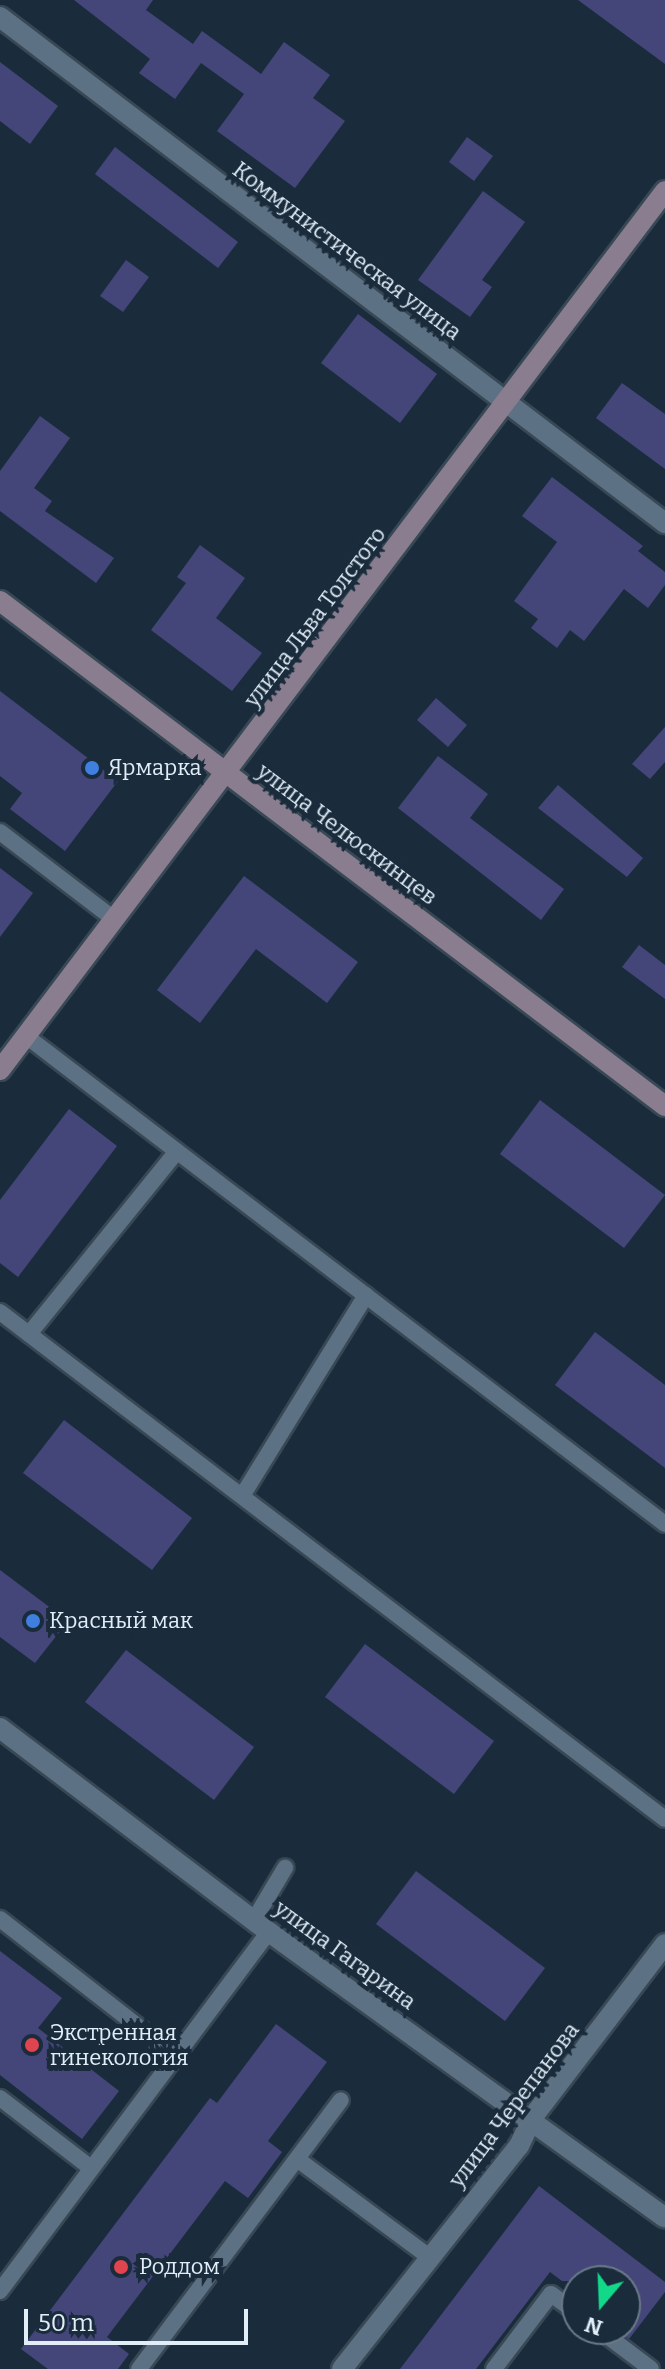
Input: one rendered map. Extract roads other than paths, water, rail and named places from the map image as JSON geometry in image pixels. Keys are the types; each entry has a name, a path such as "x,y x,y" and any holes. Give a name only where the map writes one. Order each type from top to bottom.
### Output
{"street":[{"name":"Коммунистическая улица","path":"0,17 665,523"},
{"name":"улица Льва Толстого","path":"0,1070 665,191"},
{"name":"улица Челюскинцев","path":"0,601 665,1106"},
{"name":"улица Гагарина","path":"0,1728 262,1926 532,2118 665,2218"},
{"name":"улица Черепанова","path":"342,2369 428,2256 519,2146 532,2118 665,1944"}],"lane":[{"path":"0,832 115,920"},
{"path":"26,1036 665,1524"},
{"path":"29,1334 177,1151"},
{"path":"242,1496 366,1295"},
{"path":"0,1312 665,1819"},
{"path":"0,2291 175,2055 262,1926 285,1868"},
{"path":"0,1919 175,2055"},
{"path":"0,2098 91,2168"},
{"path":"139,2369 341,2100"},
{"path":"297,2159 428,2256"},
{"path":"494,2369 551,2294 561,2301"},
{"path":"619,2345 651,2369"}],"place":[{"name":"Ярмарка","path":"92,768"},
{"name":"Красный мак","path":"33,1621"},
{"name":"Экстренная гинекология","path":"32,2045"},
{"name":"Роддом","path":"121,2267"}]}
